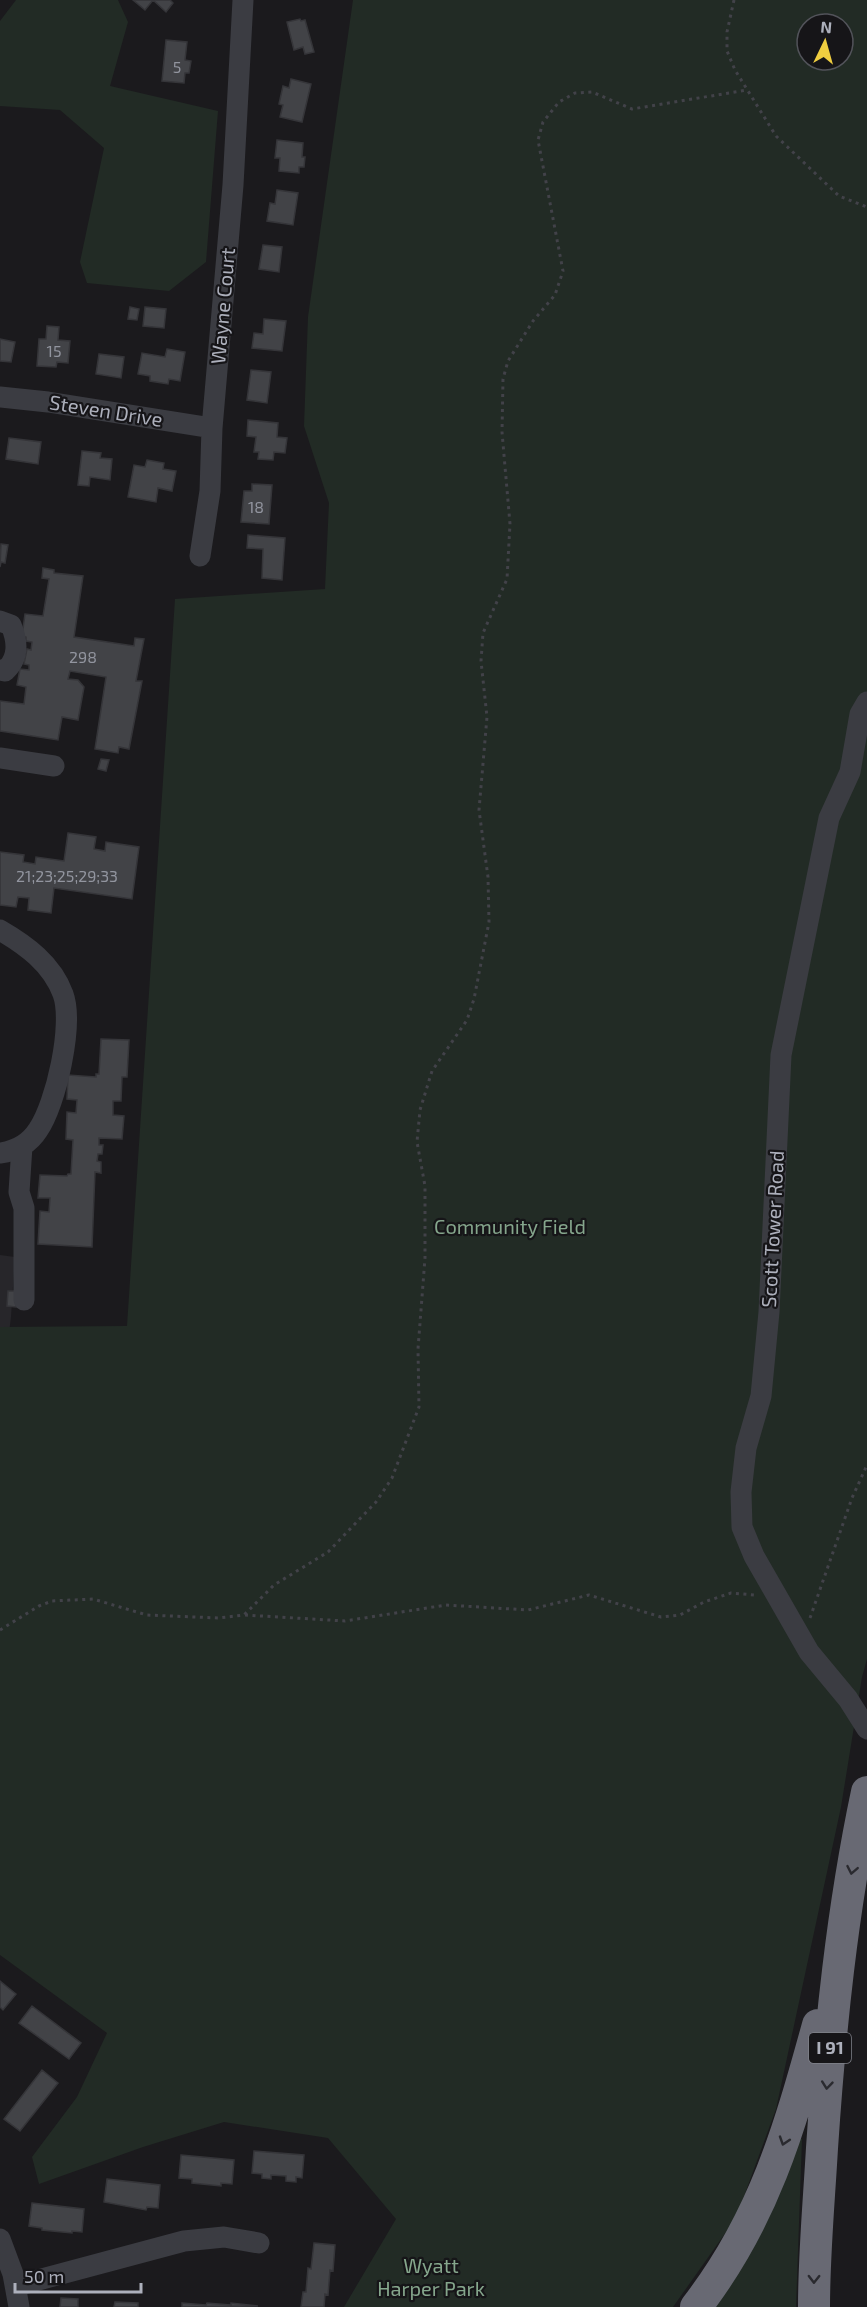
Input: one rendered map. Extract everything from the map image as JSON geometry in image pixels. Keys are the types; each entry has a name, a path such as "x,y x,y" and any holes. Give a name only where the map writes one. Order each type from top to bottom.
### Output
{"highway":[{"name":"I 91","path":"814,2307 814,2268 825,2098 848,1887 867,1792"},
{"path":"696,2307 721,2274 743,2237 764,2193 782,2147 841,1943"}],"street":[{"name":"Wayne Court","path":"200,556 210,491 212,428 233,185 238,55 243,0"},
{"name":"Steven Drive","path":"0,398 48,402 212,428"},
{"path":"0,621 11,625 15,634 16,654 13,663 4,670 0,670"},
{"name":"Scott Tower Road","path":"867,702 860,714 850,772 829,818 781,1054 769,1312 761,1396 746,1448 741,1492 742,1527 754,1556 809,1652 848,1699 867,1729"},
{"path":"0,758 54,766"},
{"path":"0,930 19,941 46,966 56,979 66,1006 67,1032 49,1104 37,1132 14,1151 0,1153"},
{"path":"22,1146 19,1192 24,1208 24,1300"},
{"path":"0,2239 18,2297 184,2241 224,2237 258,2243"}],"path":[{"path":"734,0 727,32 727,51 735,70 776,136 839,196 867,207"},
{"path":"244,1615 274,1585 328,1552 376,1502 392,1478 418,1407 418,1348 425,1258 425,1186 417,1142 420,1110 432,1071 467,1020 471,1010 489,922 488,878 479,810 487,717 480,661 483,633 507,579 510,524 502,432 503,379 508,361 533,321 555,295 563,271 538,140 543,122 559,102 575,93 592,92 632,109 747,90"},
{"path":"809,1652 803,1633 818,1600 852,1498 867,1465"},
{"path":"0,1630 39,1606 52,1601 93,1599 147,1614 219,1618 244,1615 345,1621 446,1605 528,1610 589,1595 661,1617 680,1615 704,1602 731,1593 778,1597"}],"shaded area":[{"path":"0,1255 15,1257 11,1317 0,1405"}],"green space":[{"path":"16,0 118,0 128,22 110,86 218,111 206,262 169,291 87,283 80,262 104,148 60,110 0,106 0,21"},
{"name":"Community Field","path":"353,0 867,0 867,1659 862,1677 841,1807 776,2109 736,2218 673,2307 344,2307 396,2219 328,2138 224,2122 143,2147 39,2184 32,2157 77,2097 107,2033 0,1955 0,1327 127,1326 175,599 325,589 329,503 304,426 308,317"},
{"path":"802,2139 796,2307 705,2307 793,2140"}],"building":[{"path":"133,0 153,0 145,10"},
{"path":"153,0 170,0 173,3 166,12"},
{"path":"305,20 314,52 305,54 303,47 294,50 287,22"},
{"path":"166,40 187,42 185,60 191,61 189,73 185,73 184,83 162,81"},
{"path":"291,79 311,84 302,122 280,117 283,105 279,104 283,86 289,88"},
{"path":"277,140 303,143 304,167 299,167 299,173 279,171 280,158 275,158"},
{"path":"277,190 298,193 293,225 267,221 270,203 275,204"},
{"path":"263,245 282,247 279,272 259,269"},
{"path":"130,307 139,309 137,320 128,319"},
{"path":"145,307 166,309 164,328 143,326"},
{"path":"264,319 286,321 282,351 252,348 254,333 263,334"},
{"path":"47,326 59,327 58,340 70,341 68,363 57,362 56,367 37,366 39,339 46,339"},
{"path":"0,339 15,342 11,362 0,361"},
{"path":"167,349 185,352 180,381 169,379 168,384 150,381 150,376 138,374 142,353 165,357"},
{"path":"99,354 124,357 121,378 96,374"},
{"path":"251,370 271,372 267,403 247,400"},
{"path":"248,420 278,423 277,437 287,438 285,453 274,452 273,460 258,459 259,452 254,452 256,437 247,436"},
{"path":"9,438 41,442 38,464 6,459"},
{"path":"82,451 101,453 100,458 112,459 110,480 90,477 89,486 78,485"},
{"path":"147,460 164,463 163,469 176,471 172,491 158,488 156,502 128,497 134,465 145,467"},
{"path":"252,484 272,485 269,524 241,522 244,491 252,491"},
{"path":"248,535 285,538 282,580 262,578 263,549 247,548"},
{"path":"1,544 8,545 5,563 1,562 0,567"},
{"path":"43,568 54,570 54,573 83,576 74,637 134,646 135,638 144,639 136,681 142,681 129,749 119,747 118,753 95,749 106,677 70,671 68,679 78,680 84,687 78,720 62,717 58,740 0,731 0,701 24,704 26,687 17,685 20,669 29,670 29,665 24,664 27,649 31,650 32,642 26,641 26,637 22,636 25,614 43,616 49,579 42,578"},
{"path":"101,759 109,760 106,771 98,769"},
{"path":"68,833 96,837 94,849 105,851 106,842 139,847 132,899 54,888 51,913 28,910 29,898 18,897 16,907 0,905 0,852 24,855 23,862 35,864 36,857 64,861"},
{"path":"101,1039 129,1040 127,1077 122,1077 121,1101 113,1101 113,1115 124,1116 122,1139 99,1138 99,1145 103,1145 102,1154 98,1154 97,1161 101,1162 101,1173 95,1172 92,1247 38,1244 40,1211 49,1212 50,1198 38,1198 40,1175 67,1176 71,1174 73,1140 66,1139 67,1112 76,1113 77,1100 67,1099 68,1075 96,1077 96,1074 99,1074"},
{"path":"8,1291 17,1291 16,1307 7,1306"},
{"path":"0,1981 16,1994 3,2010 0,2007"},
{"path":"32,2006 81,2043 69,2059 19,2023"},
{"path":"42,2070 58,2083 20,2131 4,2119"},
{"path":"254,2151 304,2155 302,2178 296,2177 296,2182 286,2181 286,2176 271,2175 271,2179 262,2178 262,2174 252,2173"},
{"path":"181,2155 234,2160 232,2184 221,2183 221,2186 192,2183 192,2179 179,2178"},
{"path":"107,2179 160,2185 158,2208 147,2207 146,2210 104,2202"},
{"path":"32,2203 84,2209 82,2232 42,2230 42,2228 29,2226"},
{"path":"314,2243 335,2245 333,2271 330,2270 328,2295 325,2294 324,2307 301,2307 303,2292 306,2292 308,2268 311,2269"},
{"path":"61,2298 78,2299 78,2307 60,2307"},
{"path":"115,2302 138,2303 138,2307 114,2307"},
{"path":"182,2303 231,2305 231,2303 258,2306 182,2307"}],"park label":[{"name":"Wyatt Harper Park","path":"431,2278"}]}
